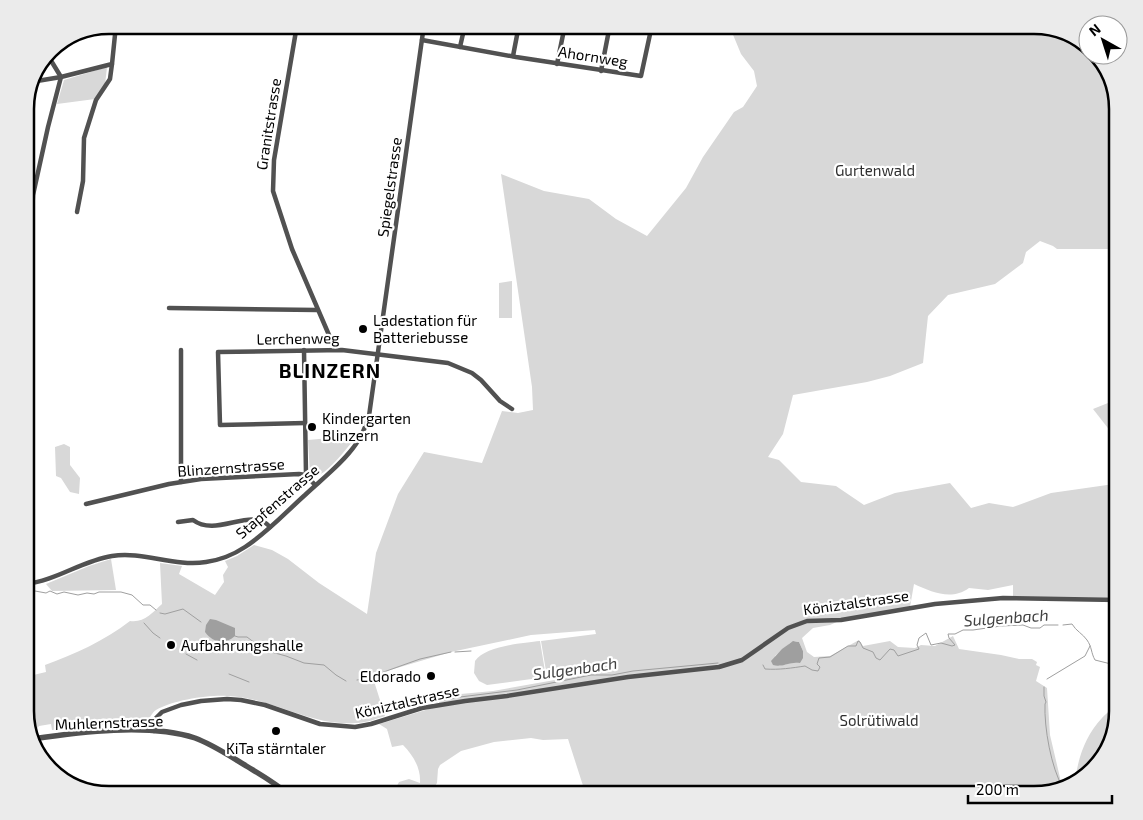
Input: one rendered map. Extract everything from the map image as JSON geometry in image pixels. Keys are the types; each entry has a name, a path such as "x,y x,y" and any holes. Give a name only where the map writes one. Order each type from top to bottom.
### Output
{"street":[{"path":"78,212 83,181 84,138 96,100 110,78 115,34"},
{"name":"Granitstrasse","path":"295,34 274,160 273,191 292,248 335,349"},
{"name":"Spiegelstrasse","path":"378,353 423,34"},
{"path":"460,47 463,34"},
{"path":"513,56 517,34"},
{"path":"557,64 563,34"},
{"path":"602,71 608,34"},
{"name":"Ahornweg","path":"422,40 557,64 641,76 650,34"},
{"path":"34,190 61,77 51,61"},
{"path":"39,81 112,64"},
{"path":"169,308 317,310"},
{"name":"Lerchenweg","path":"304,423 220,425 218,352 335,349 448,363 481,380 500,402 512,408"},
{"path":"181,350 182,482"},
{"path":"304,350 306,475"},
{"name":"Stapfenstrasse","path":"34,582 47,580 88,563 113,556 132,555 188,563 228,556 244,548 270,527 351,451 364,430 369,416 378,353"},
{"name":"Blinzernstrasse","path":"86,504 182,482 221,477 306,475 315,485"},
{"path":"178,522 193,520 200,526 259,518 270,527"},
{"name":"Köniztalstrasse","path":"154,731 156,718 162,712 201,700 227,699 252,702 320,724 355,727 422,708 642,675 719,667 742,660 788,628 807,621 841,620 910,607 1003,598 1109,600"},
{"name":"Muhlernstrasse","path":"39,739 83,733 154,731 189,737 213,746 277,786"}],"green space":[{"name":"Gurtenwald","path":"733,34 1049,35 1078,48 1078,65 1095,65 1101,76 1109,99 1109,249 1057,249 1040,241 1026,252 1023,263 995,284 948,295 928,316 923,363 890,376 867,382 793,395 783,434 768,457 779,460 801,482 836,486 864,505 895,493 950,483 971,508 989,503 1013,507 1051,493 1109,485 1109,600 1013,598 1013,585 988,590 969,588 962,592 948,595 914,584 910,607 841,620 830,625 813,628 802,638 807,652 814,657 830,656 859,640 863,646 890,641 898,647 915,648 921,645 935,646 953,636 959,649 1019,659 1032,659 1040,667 1036,681 1047,688 1050,735 1061,781 1044,786 583,786 568,739 543,740 531,738 494,742 461,751 440,765 435,786 397,786 399,782 409,779 420,783 419,772 416,762 407,749 403,745 392,747 387,729 379,724 439,706 439,700 450,695 493,691 600,672 600,669 547,677 541,641 596,634 595,630 531,635 451,652 380,673 373,678 385,716 371,721 339,723 323,721 259,701 219,696 200,697 163,706 143,722 52,730 51,724 39,726 36,730 34,675 46,672 45,665 89,646 110,635 130,621 144,619 151,614 162,604 160,563 182,566 179,574 215,595 224,582 223,575 228,567 225,561 254,545 272,550 288,559 319,583 367,614 376,553 398,494 424,452 482,463 502,411 518,413 533,410 532,387 501,174 544,191 589,199 616,219 647,236 686,188 703,157 734,112 743,107 757,86 754,71 741,54","holes":["795,641 799,642 803,651 800,662 779,666 775,656"]},
{"path":"107,67 105,85 95,99 57,104 64,80"},
{"path":"512,281 512,318 499,318 499,283"},
{"path":"1109,403 1109,429 1093,409"},
{"path":"331,432 357,435 327,470 317,475 310,474 308,440 330,438"},
{"path":"64,444 70,447 70,465 80,478 79,494 70,492 61,478 56,476 55,447"},
{"path":"111,559 116,590 52,591 46,584 89,566"},
{"path":"540,641 546,677 487,685 479,681 474,673 475,661 487,652 505,646"},
{"path":"1109,712 1109,721 1099,749 1084,768 1077,773 1080,757 1087,740"}],"shaded area":[{"path":"210,619 235,628 235,636 223,642 212,639 205,632 206,625"},
{"path":"793,641 799,642 803,651 803,658 800,663 780,666 773,665 771,661"}],"waterway":[{"name":"Sulgenbach","path":"35,591 46,593 50,591 57,594 64,592 78,595 99,592 121,592 132,595 143,605 150,605 156,610"},
{"name":"Sulgenbach","path":"160,613 165,614 183,609 201,622"},
{"path":"144,623 160,638"},
{"name":"Sulgenbach","path":"1063,625 1072,624 1090,645 1095,660 1109,664"},
{"name":"Sulgenbach","path":"763,665 765,669 805,666 818,671 820,667 817,664 819,658 830,657 848,646 856,646 858,641 863,648 873,652 876,658 880,660 890,649 894,650 898,656 919,649 917,645 919,638 926,633 931,645 941,643 952,646 955,645 948,634 955,634 963,630 1023,625 1031,628 1040,628 1044,625 1058,625"},
{"name":"Sulgenbach","path":"235,636 247,637 264,650 304,663 324,665 346,681"},
{"path":"1047,679 1085,656 1090,646"},
{"path":"455,652 471,651"},
{"path":"357,680 372,678 378,674 420,659 451,652"},
{"path":"186,654 197,660"},
{"name":"Sulgenbach","path":"436,702 517,690 591,675 612,675 633,671 718,663"},
{"path":"229,674 249,682"},
{"path":"1044,687 1049,747 1060,781"}],"place":[{"name":"Ladestation für Batteriebusse","path":"363,329"},
{"name":"Kindergarten Blinzern","path":"312,427"},
{"name":"Aufbahrungshalle","path":"171,645"},
{"name":"Eldorado","path":"431,676"},
{"name":"KiTa stärntaler","path":"276,731"}],"district":[{"name":"BLINZERN","path":"330,370"}],"park label":[{"name":"Solrütiwald","path":"879,720"}]}
